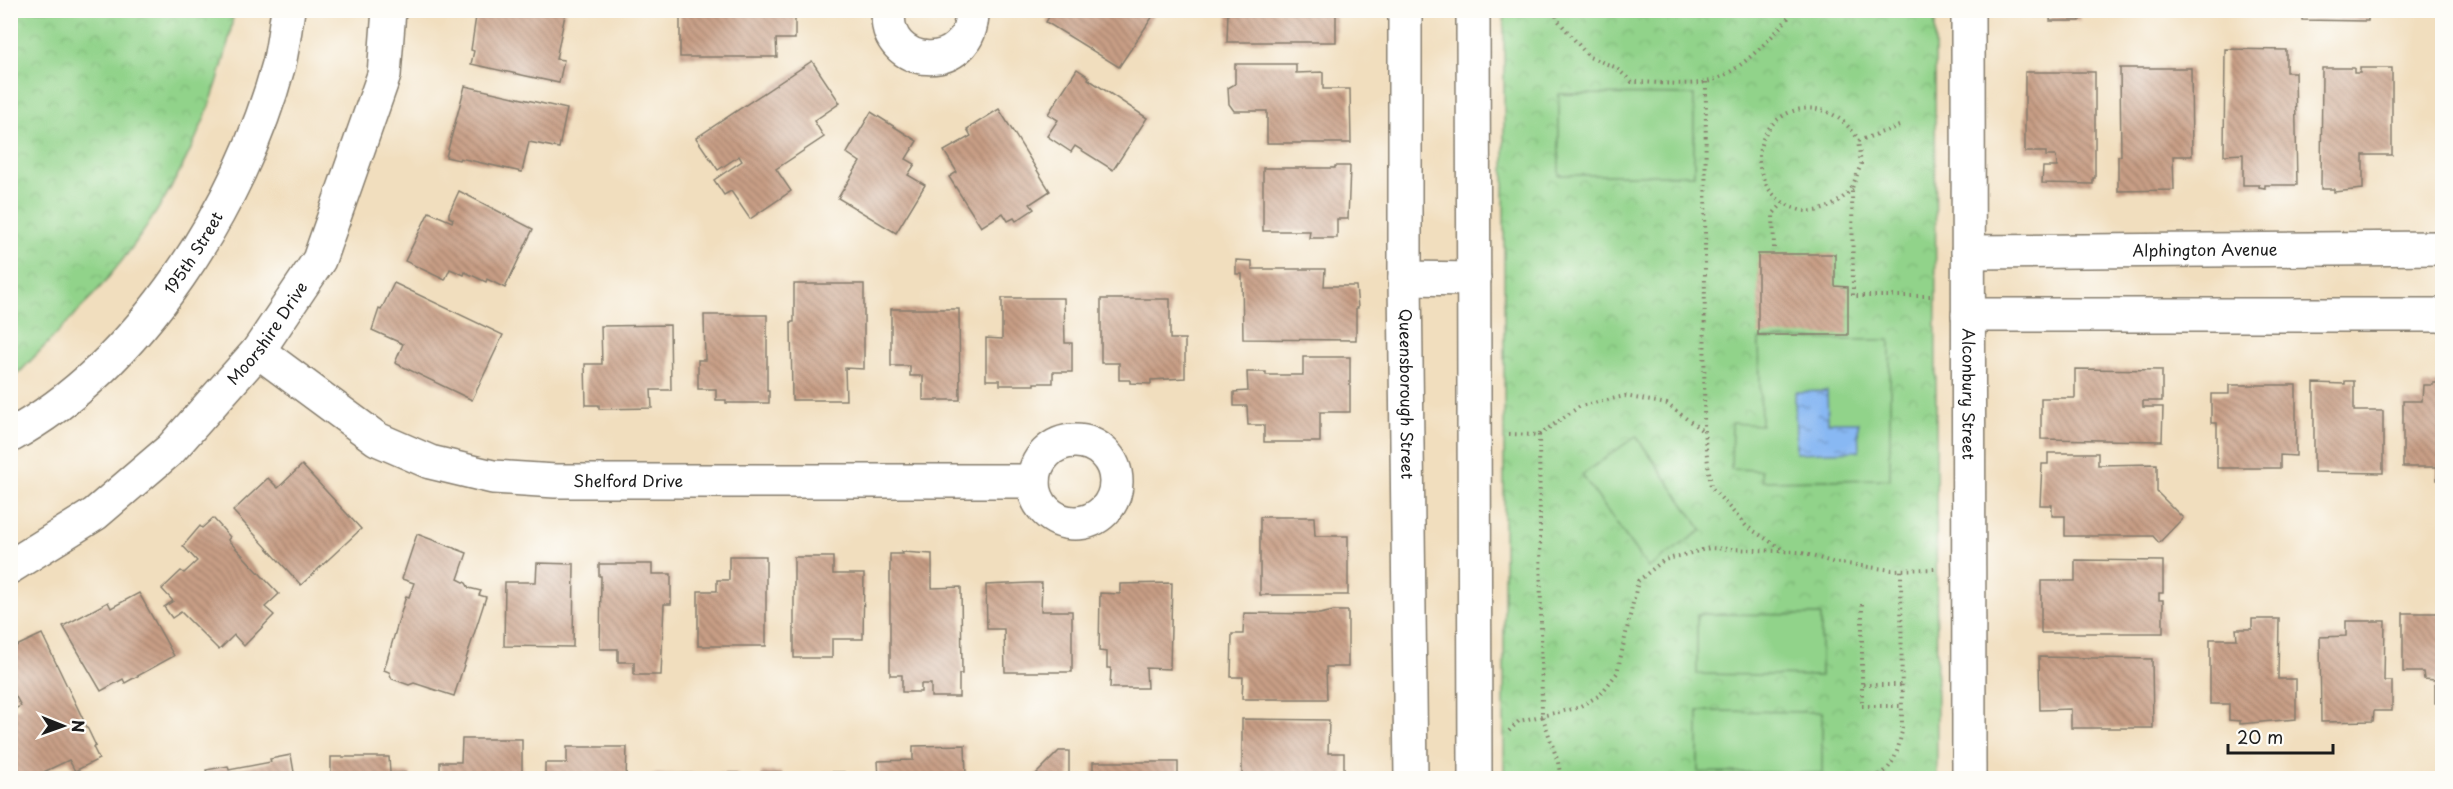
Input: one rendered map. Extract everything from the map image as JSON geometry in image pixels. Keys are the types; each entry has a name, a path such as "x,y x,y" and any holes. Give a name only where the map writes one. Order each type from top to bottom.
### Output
{"street":[{"name":"195th Street","path":"10,436 30,425 95,374 151,315 214,222 253,144 279,63 288,10"},
{"name":"Moorshire Drive","path":"10,567 95,514 171,449 258,351 318,260 384,75 389,10"},
{"path":"889,10 890,30 896,42 905,51 917,57 930,59 945,56 958,49 967,38 972,23 972,10"},
{"name":"Queensborough Street","path":"1405,10 1405,278 1411,778"},
{"path":"1473,10 1475,778"},
{"name":"Alconbury Street","path":"1968,10 1969,778"},
{"name":"Alphington Avenue","path":"1968,252 2442,248"},
{"path":"1405,278 1474,279"},
{"path":"1968,315 2442,315"},
{"name":"Shelford Drive","path":"258,351 377,439 430,462 493,477 555,481 1034,481"}],"path":[{"path":"1555,10 1557,19 1589,57 1616,67 1632,82 1706,82 1723,76 1762,48 1795,10"},
{"path":"1706,82 1704,432 1711,487 1746,526 1785,551"},
{"path":"1856,136 1839,117 1817,108 1804,108 1790,112 1775,121 1765,135 1760,151 1759,167 1770,190 1783,203 1800,210 1813,211 1827,208 1844,198 1852,188 1861,164 1858,141 1899,126"},
{"path":"1852,188 1853,296 1936,296"},
{"path":"1774,248 1773,214 1783,203"},
{"path":"1504,434 1539,435 1580,406 1625,396 1667,404 1704,432"},
{"path":"1539,435 1542,715 1561,778"},
{"path":"1504,737 1519,721 1577,708 1600,695 1617,673 1638,581 1664,560 1710,548 1799,552 1832,562 1901,569 1937,569"},
{"path":"1874,778 1884,774 1897,755 1902,731 1901,569"},
{"path":"1862,604 1862,706 1902,706"},
{"path":"1863,685 1902,685"}],"green space":[{"path":"11,10 234,11 227,48 203,121 188,156 150,222 104,283 19,373 11,377"},
{"path":"1504,11 1935,11 1937,778 1504,778"},
{"path":"1559,94 1694,95 1694,175 1559,175"},
{"path":"1759,339 1890,340 1890,479 1762,481 1761,470 1731,469 1732,423 1761,425"},
{"path":"1636,436 1702,530 1648,568 1582,475"},
{"path":"1697,614 1821,615 1821,676 1697,674"},
{"path":"1698,711 1822,712 1822,773 1698,772"}],"water":[{"path":"1827,391 1828,422 1858,422 1859,451 1796,453 1795,392"}],"building":[{"path":"477,10 566,10 556,59 564,60 559,83 471,64"},
{"path":"680,10 795,10 795,39 776,39 777,57 680,57"},
{"path":"1053,10 1157,10 1119,67 1046,22"},
{"path":"1228,10 1336,10 1336,42 1227,42"},
{"path":"2051,10 2125,10 2125,14 2080,14 2080,21 2050,21"},
{"path":"2302,10 2368,10 2368,21 2302,20"},
{"path":"2225,49 2286,50 2286,72 2295,72 2297,185 2265,185 2265,188 2259,185 2243,185 2243,154 2224,155"},
{"path":"812,61 840,103 814,121 824,137 776,169 791,191 750,219 731,191 724,195 714,180 742,161 739,156 718,170 696,138"},
{"path":"1235,64 1296,64 1296,73 1323,72 1323,89 1350,89 1351,143 1267,143 1267,111 1234,111 1229,104 1228,88 1235,84"},
{"path":"2120,68 2191,68 2192,156 2173,156 2174,190 2118,191 2118,156 2121,156"},
{"path":"2322,68 2354,68 2354,73 2360,73 2360,68 2392,68 2392,155 2363,155 2363,189 2334,192 2334,189 2321,189"},
{"path":"1077,69 1089,77 1088,79 1147,118 1113,170 1075,146 1071,152 1047,136 1058,120 1048,114"},
{"path":"2025,72 2095,72 2095,178 2093,178 2093,184 2042,183 2043,167 2057,167 2056,156 2046,156 2046,152 2025,152"},
{"path":"465,86 567,109 559,148 529,142 522,172 446,157"},
{"path":"999,109 1050,191 1030,204 1034,209 1016,221 1014,218 1008,221 1003,213 981,227 949,177 957,172 944,151 971,136 967,129"},
{"path":"871,112 917,141 906,159 915,164 908,175 925,185 896,233 838,198 860,162 847,153"},
{"path":"1335,166 1350,166 1348,219 1337,219 1337,238 1309,238 1310,231 1263,231 1263,168 1335,168"},
{"path":"459,191 533,229 505,288 487,279 486,282 465,272 464,275 450,269 445,280 405,261 429,212 452,222 453,219 449,217 449,213"},
{"path":"1758,254 1835,254 1835,286 1848,287 1848,335 1758,335"},
{"path":"1236,260 1252,261 1252,269 1325,269 1324,286 1356,286 1358,308 1356,308 1356,340 1243,339 1242,274 1236,274"},
{"path":"394,283 503,335 472,400 395,363 403,344 372,330 379,309 381,310"},
{"path":"794,284 864,284 864,369 845,368 846,400 792,400 791,322 794,322"},
{"path":"1002,298 1064,298 1065,343 1072,343 1072,372 1053,372 1053,383 1034,383 1034,385 1000,385 1000,380 986,380 986,338 1002,339"},
{"path":"1101,299 1170,299 1170,339 1185,339 1185,378 1151,380 1151,384 1119,380 1119,363 1101,363"},
{"path":"891,309 959,309 960,400 923,400 923,376 910,376 910,366 891,366"},
{"path":"704,315 767,315 769,403 726,403 726,400 716,400 716,389 698,389 698,360 705,360"},
{"path":"670,325 671,390 651,390 652,408 599,409 599,405 586,405 585,364 602,364 601,326"},
{"path":"1303,357 1350,357 1350,412 1320,412 1320,442 1264,442 1264,425 1248,425 1247,406 1234,406 1234,392 1248,391 1247,372 1266,372 1266,375 1303,375"},
{"path":"2075,369 2162,370 2162,401 2143,401 2143,407 2163,407 2162,441 2041,439 2041,398 2075,398"},
{"path":"2345,381 2354,381 2354,411 2383,411 2383,473 2314,472 2314,383 2345,384"},
{"path":"2433,383 2442,383 2442,480 2437,480 2437,467 2403,467 2403,401 2422,401 2423,385 2433,385"},
{"path":"2229,385 2296,385 2296,456 2280,455 2280,468 2217,468 2217,423 2211,423 2211,394 2229,394"},
{"path":"2048,453 2098,453 2098,465 2157,464 2157,492 2183,518 2159,543 2153,536 2065,536 2065,516 2052,516 2052,505 2040,505 2042,464 2048,464"},
{"path":"302,465 361,529 301,585 233,511 268,478 278,488"},
{"path":"1260,517 1314,517 1315,536 1348,536 1348,595 1260,595"},
{"path":"213,518 230,537 228,540 279,594 265,607 274,615 244,646 234,635 219,650 181,612 172,618 164,607 173,601 162,589 181,571 184,573 197,561 183,546 200,526 202,528"},
{"path":"417,534 467,553 458,579 466,583 469,588 481,591 479,595 486,597 454,696 414,683 409,685 392,679 389,672 384,670 406,596 409,597 414,583 402,579"},
{"path":"902,552 932,554 932,588 961,587 962,674 959,674 959,697 931,697 931,684 921,684 921,692 902,692 902,675 890,675 890,554 903,554"},
{"path":"729,556 766,556 766,646 698,646 698,591 717,591 717,580 729,580"},
{"path":"794,557 833,557 833,574 864,574 863,639 832,639 832,658 794,658"},
{"path":"2075,560 2163,561 2163,593 2159,593 2159,600 2163,600 2163,633 2041,633 2041,581 2075,581"},
{"path":"537,563 574,564 573,647 504,646 505,582 536,582"},
{"path":"599,564 652,564 652,574 671,574 671,604 664,604 661,675 634,675 634,662 618,662 618,649 600,649 601,576 599,576"},
{"path":"1042,583 1041,611 1072,611 1072,672 1005,672 1004,629 987,629 986,585"},
{"path":"1172,583 1170,669 1146,668 1147,688 1110,688 1111,668 1107,668 1107,652 1099,651 1100,593 1120,594 1120,584"},
{"path":"139,593 174,656 125,683 123,679 101,691 63,626 108,602 111,608"},
{"path":"1348,611 1348,667 1326,667 1327,699 1242,699 1243,677 1231,677 1232,634 1243,634 1244,613 1320,614"},
{"path":"2403,613 2442,613 2442,703 2435,703 2435,680 2424,679 2423,672 2403,672"},
{"path":"2252,619 2279,619 2278,679 2296,679 2296,719 2240,724 2240,721 2229,720 2229,704 2210,704 2210,639 2237,639 2236,629 2252,629"},
{"path":"2346,621 2385,621 2384,681 2392,681 2392,711 2374,711 2373,721 2321,722 2320,637 2346,636"},
{"path":"42,634 96,746 93,747 99,759 75,771 69,760 31,778 16,778 10,767 10,711 21,706 10,686 10,649"},
{"path":"2039,657 2152,659 2153,728 2071,728 2071,709 2040,710"},
{"path":"1242,719 1329,720 1328,753 1344,753 1344,778 1242,778"},
{"path":"462,739 522,739 522,778 440,778 440,762 461,762"},
{"path":"965,745 966,778 879,778 878,761 913,760 913,746"},
{"path":"567,747 627,747 626,778 545,778 545,763 567,763"},
{"path":"1059,751 1069,751 1069,778 1032,778"},
{"path":"291,755 295,778 208,778 206,770 228,766 229,770 271,762 270,759"},
{"path":"331,757 389,757 390,773 411,773 411,778 331,778"},
{"path":"1093,762 1178,762 1178,778 1093,778"},
{"path":"761,772 782,772 782,778 761,778"},
{"path":"823,772 844,772 844,778 824,778"},
{"path":"738,773 738,778 651,778 651,774"}]}
